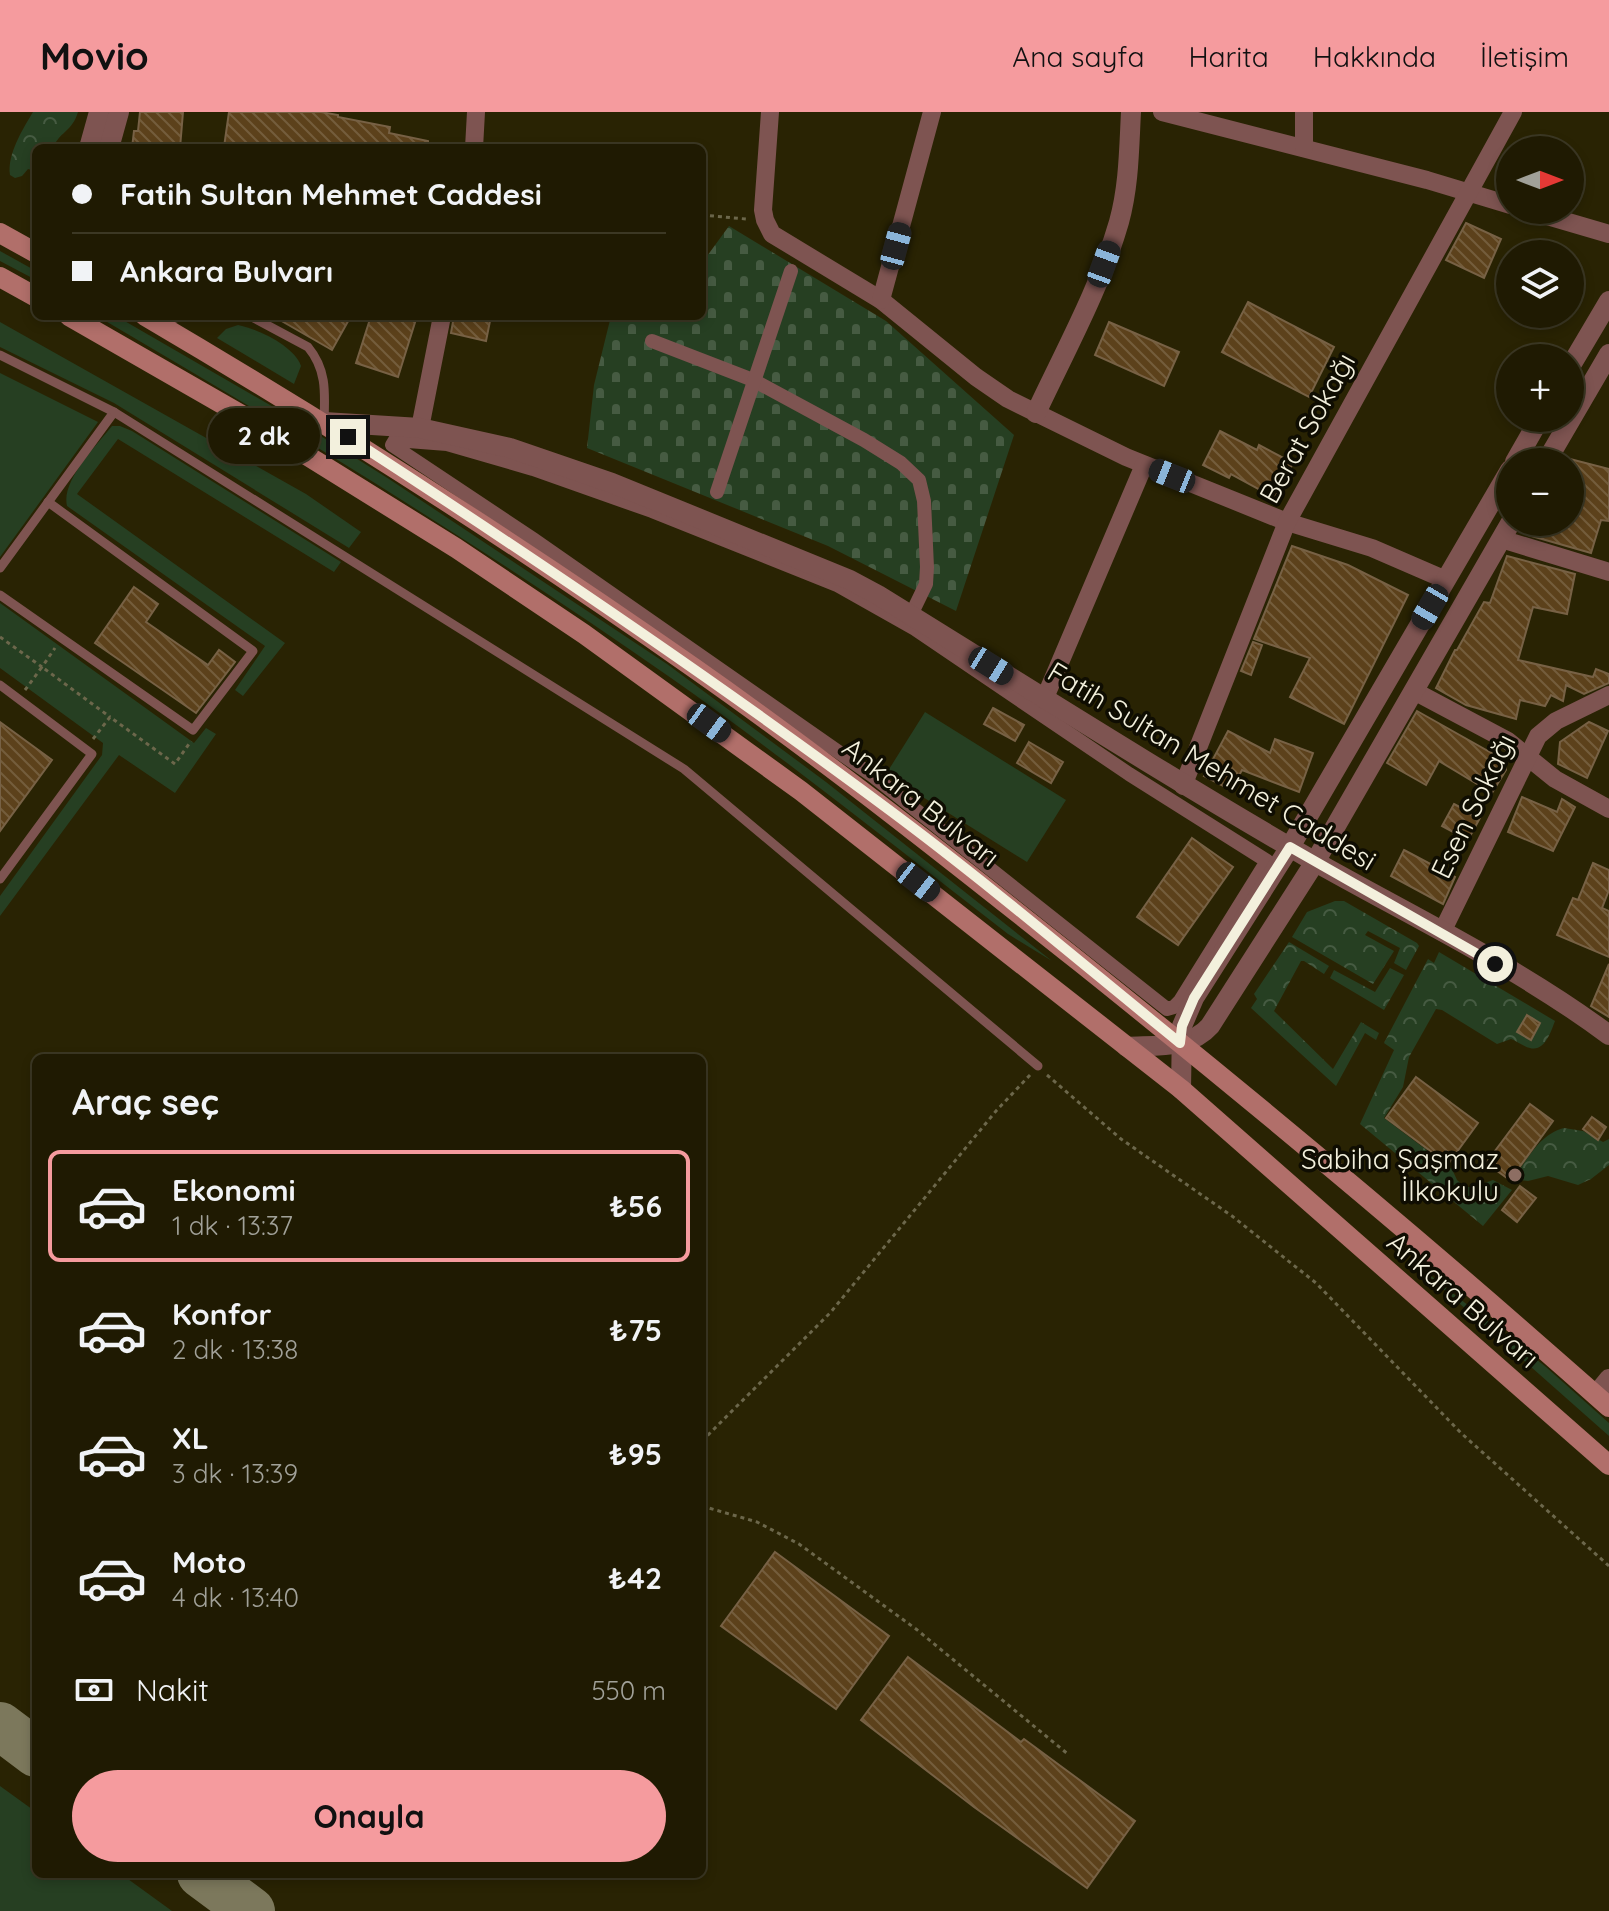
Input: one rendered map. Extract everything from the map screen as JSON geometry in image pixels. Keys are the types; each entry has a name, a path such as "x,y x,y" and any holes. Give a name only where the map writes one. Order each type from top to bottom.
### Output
{"main road":[{"path":"0,233 32,251"},
{"path":"0,277 32,295"},
{"name":"Ankara Bulvarı","path":"76,320 372,494 584,634 801,791 1181,1089 1609,1465"},
{"name":"Ankara Bulvarı","path":"152,320 324,422 534,559 707,677 894,814 1232,1083 1492,1303 1602,1401"}],"street":[{"path":"90,144 99,112"},
{"path":"110,144 119,112"},
{"path":"474,144 476,112"},
{"path":"770,112 763,187 765,220 772,234 881,300 976,377 1008,399 1144,465 1287,522 1372,548 1446,580"},
{"path":"881,300 932,112"},
{"path":"1036,413 1097,283 1119,221 1128,177 1131,112"},
{"path":"1162,112 1496,201"},
{"path":"1304,112 1304,148"},
{"name":"Berat Sokağı","path":"1183,786 1287,522 1513,112"},
{"path":"1575,224 1609,234"},
{"path":"717,492 791,271"},
{"path":"1584,344 1609,301"},
{"path":"420,428 441,320"},
{"path":"1590,334 1609,344"},
{"path":"652,341 753,380 864,440 901,463 919,480 924,501 926,584 911,615"},
{"path":"1554,448 1609,354"},
{"name":"Fatih Sultan Mehmet Caddesi","path":"324,422 420,428 510,448 612,483 850,580 1183,786 1442,932 1575,1011 1609,1035"},
{"path":"395,440 435,442 533,469 652,511 837,585 915,629 1129,774 1267,861 1180,1001 1167,1009 873,776 533,539 392,445 395,440"},
{"path":"1044,700 1144,465"},
{"path":"1181,1089 1182,1026 1194,998 1290,847 1496,494"},
{"path":"1127,1047 1180,1043 1198,1037 1210,1026 1315,862 1503,536"},
{"path":"1521,536 1609,572"},
{"path":"1414,691 1508,741 1555,779 1609,809"},
{"name":"Esen Sokağı","path":"1442,932 1538,736 1547,727 1609,695"},
{"path":"1602,1401 1609,1379"}],"lane":[{"path":"257,320 308,347 314,355 325,384 324,422"},
{"path":"0,355 114,412 684,769 1038,1066"},
{"path":"0,568 114,412"},
{"path":"0,595 193,730 253,651 48,502"},
{"path":"0,685 92,754 0,879"}],"path":[{"path":"706,215 765,220"},
{"path":"0,637 175,764 192,740 193,730"},
{"path":"18,699 62,638"},
{"path":"86,749 110,717"},
{"path":"706,1437 830,1313 996,1111 1038,1066 1121,1139 1232,1216 1316,1283 1461,1433 1609,1566"},
{"path":"706,1507 757,1522 799,1544 916,1629 1069,1755"}],"green space":[{"path":"33,112 78,112 55,144 32,144 32,170 28,169 15,178 10,175 10,167 17,142"},
{"path":"729,226 886,321 1014,435 956,611 828,546 587,448 594,385 610,320 706,320 706,258"},
{"path":"0,251 32,269 32,278 0,261"},
{"path":"104,320 123,320 289,416 667,664 826,782 1052,961 1008,934 757,740 671,678 530,583 243,402"},
{"path":"0,322 306,494 361,532 349,548 114,403 0,347"},
{"path":"238,325 265,334 291,352 301,366 294,384 217,338 226,329"},
{"path":"0,373 98,422 0,557"},
{"path":"112,426 132,431 341,562 334,572 118,439 77,494 285,643 243,696 235,690 265,646 67,506 69,486 74,475"},
{"path":"0,603 194,743 206,728 216,734 175,793 119,755 0,916 0,896 102,755 103,743 0,668"},
{"path":"925,712 1066,800 1027,862 886,774"},
{"path":"1335,901 1344,901 1417,943 1419,946 1406,970 1394,963 1400,948 1368,931 1365,935 1394,951 1373,984 1292,937 1307,912"},
{"path":"1289,942 1329,966 1324,974 1301,961 1274,1011 1333,1069 1361,1022 1379,1033 1376,1040 1365,1033 1336,1086 1251,1008 1257,999 1254,994"},
{"path":"1439,952 1555,1021 1543,1044 1530,1048 1511,1039 1497,1044 1436,1009 1409,1057 1403,1087 1384,1118 1452,1169 1465,1187 1493,1180 1512,1190 1483,1226 1360,1124 1394,1050 1384,1043 1428,959 1434,963"},
{"path":"1390,968 1404,975 1384,1010 1330,978 1334,970 1375,992"},
{"path":"1564,1128 1583,1131 1603,1142 1609,1139 1609,1165 1578,1185 1548,1176 1520,1180 1519,1170 1538,1144"},
{"path":"1406,1256 1546,1367 1609,1423 1609,1436"},
{"path":"0,1786 32,1809 32,1878 127,1878 172,1911 0,1911"}],"building":[{"path":"140,112 183,112 180,144 132,144 134,131 138,131"},
{"path":"229,112 321,112 390,127 389,133 428,141 428,144 224,144"},
{"path":"1466,223 1501,239 1496,240 1496,250 1484,278 1446,260"},
{"path":"1248,302 1334,347 1309,397 1222,352"},
{"path":"280,320 349,320 332,350"},
{"path":"370,320 416,320 398,377 356,363"},
{"path":"453,320 490,320 486,341 451,333"},
{"path":"1109,322 1179,352 1164,386 1095,355"},
{"path":"1220,431 1257,450 1259,445 1293,463 1275,498 1231,474 1229,478 1203,465"},
{"path":"1584,463 1609,469 1609,521 1601,520 1591,553 1532,536 1584,536"},
{"path":"1292,546 1348,565 1408,595 1344,724 1290,697 1310,658 1254,639"},
{"path":"1507,556 1575,574 1567,614 1533,607 1518,660 1593,677 1596,669 1609,674 1609,683 1584,694 1566,685 1563,701 1551,695 1545,706 1520,700 1516,719 1466,705 1436,688 1484,602 1490,603"},
{"path":"134,587 158,604 146,622 208,665 219,650 235,662 196,713 95,643"},
{"path":"1253,642 1262,645 1251,675 1241,671"},
{"path":"993,708 1024,725 1015,741 984,724"},
{"path":"1417,711 1502,759 1506,770 1492,793 1439,761 1426,785 1387,763"},
{"path":"0,722 52,760 0,831"},
{"path":"1589,722 1608,731 1587,778 1558,764 1560,742"},
{"path":"1228,731 1270,753 1275,739 1313,753 1299,792 1242,770 1231,790 1204,776"},
{"path":"1029,742 1063,762 1051,783 1017,763"},
{"path":"1522,797 1557,812 1562,799 1575,807 1553,851 1508,832"},
{"path":"1454,804 1480,818 1468,840 1442,826"},
{"path":"1192,838 1233,867 1178,945 1137,917"},
{"path":"1404,850 1455,877 1443,904 1391,876"},
{"path":"1593,863 1609,870 1609,890 1602,908 1609,911 1609,957 1557,935 1573,898 1578,900"},
{"path":"1609,964 1609,1017 1591,1006"},
{"path":"1527,1015 1540,1023 1531,1040 1517,1032"},
{"path":"1416,1077 1478,1123 1448,1164 1386,1118"},
{"path":"1530,1104 1553,1121 1510,1180 1486,1163"},
{"path":"1592,1117 1606,1127 1598,1140 1583,1129"},
{"path":"1520,1186 1536,1198 1517,1222 1502,1210"},
{"path":"775,1552 889,1636 836,1709 721,1626"},
{"path":"908,1657 1021,1742 1024,1739 1135,1821 1087,1888 974,1807 861,1720"}],"taxiway":[{"path":"0,1726 32,1750"},
{"path":"206,1878 251,1911"}],"place":[{"name":"Sabiha Şaşmaz İlkokulu","path":"1515,1175"}],"route":[{"path":"348,437 696,669 894,814 1180,1043 1182,1026 1194,998 1290,847 1495,964"}]}
